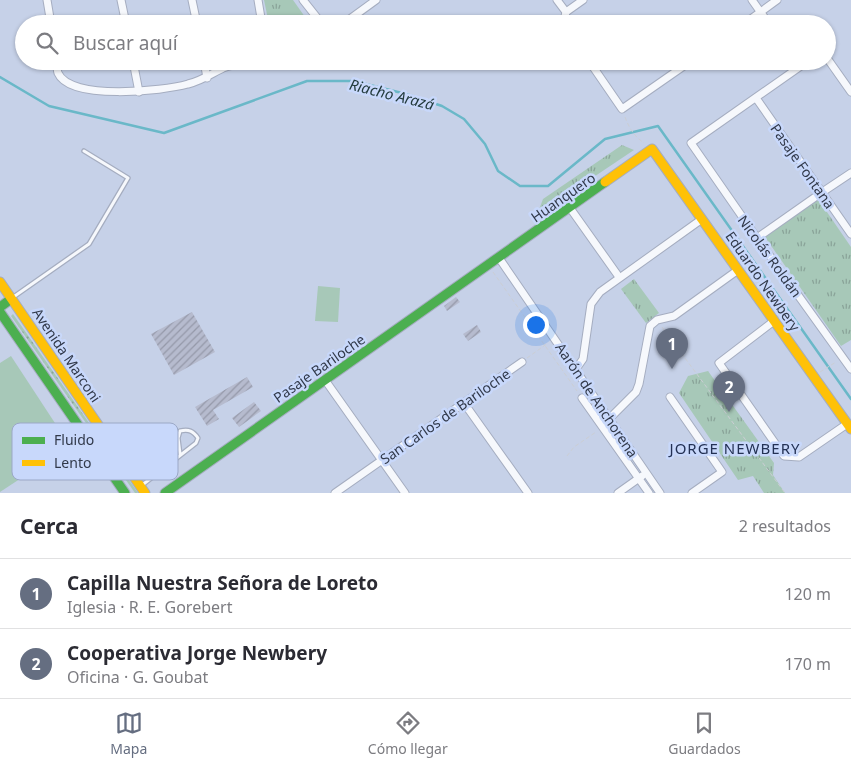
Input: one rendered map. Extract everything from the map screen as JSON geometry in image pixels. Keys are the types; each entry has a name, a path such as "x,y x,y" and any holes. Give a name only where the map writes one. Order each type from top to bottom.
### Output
{"street":[{"path":"47,0 49,15"},
{"path":"121,0 124,15"},
{"path":"192,0 195,15"},
{"path":"258,0 260,15"},
{"path":"303,0 315,15"},
{"path":"355,15 376,0"},
{"path":"557,0 566,12"},
{"path":"565,15 566,12 583,0"},
{"path":"752,0 763,15"},
{"path":"757,15 777,0"},
{"path":"57,70 58,74 68,82 82,88 120,92 139,92 186,85 207,78 219,70"},
{"path":"135,70 139,92"},
{"path":"206,70 207,78"},
{"path":"595,70 622,109 678,70"},
{"path":"756,98 790,70"},
{"path":"835,70 851,92"},
{"name":"Nicolás Roldán","path":"756,98 691,143 757,238 850,363"},
{"name":"Pasaje Fontana","path":"756,98 851,234"},
{"name":"Huanquero","path":"488,266 652,149"},
{"name":"Eduardo Newbery","path":"652,149 849,427"},
{"path":"757,238 851,174"},
{"path":"570,208 619,277"},
{"path":"576,369 583,359 591,304 600,292 702,219"},
{"name":"Aarón de Anchorena","path":"499,258 660,493"},
{"name":"Pasaje Bariloche","path":"165,493 488,266"},
{"path":"610,418 636,392 650,326 657,320 674,316 738,270"},
{"name":"Avenida Marconi","path":"0,282 97,423"},
{"path":"0,307 11,299"},
{"path":"0,312 77,423"},
{"path":"774,321 719,363 784,456 799,457 849,427"},
{"name":"San Carlos de Bariloche","path":"335,493 522,362"},
{"path":"325,380 405,493"},
{"path":"670,397 722,472 692,493"},
{"path":"582,398 649,493"},
{"path":"464,403 528,493"},
{"path":"618,493 646,473"},
{"path":"116,480 125,493"}],"lane":[{"path":"11,299 89,244 128,178 84,151"},
{"path":"186,429 194,432 198,438 196,443 180,454 178,438 180,431 186,429"},
{"path":"143,490 153,480"}],"path":[{"path":"622,109 629,127 636,138"},
{"path":"488,266 582,398"},
{"path":"657,320 785,493"},
{"name":"San Carlos de Bariloche","path":"522,362 555,338"},
{"path":"822,370 834,362"},
{"path":"567,456 574,447 603,427"}],"green space":[{"path":"264,0 293,0 304,15 267,15"},
{"path":"622,145 634,150 537,215 543,199"},
{"path":"818,199 851,247 851,340 841,346 765,237"},
{"path":"634,279 659,313 646,323 621,289"},
{"path":"318,286 340,288 338,322 315,321"},
{"path":"13,314 89,423 86,423 11,316"},
{"path":"11,356 55,423 12,423 12,480 18,480 0,492 0,363"},
{"path":"708,371 774,463 773,475 785,493 764,493 753,476 738,480 679,393 688,376"},
{"path":"126,480 129,480 138,493 135,493"}],"building":[{"path":"456,297 460,302 447,311 444,306"},
{"path":"192,312 215,352 174,375 151,334"},
{"path":"477,325 481,332 468,341 463,334"},
{"path":"247,377 253,387 213,410 219,419 207,426 195,407"},
{"path":"254,402 261,411 239,427 232,418"}],"waterway":[{"name":"Riacho Arazá","path":"0,77 49,106 164,133 307,81 354,81 406,94 442,106 464,119 485,144 498,171 520,186 548,186 605,139 658,126 851,399"}],"traffic: fast":[{"path":"165,493 605,182"},
{"path":"0,307 11,299"},
{"path":"0,312 77,423"},
{"path":"116,480 125,493"}],"traffic: slow":[{"path":"605,182 652,149 851,429"},
{"path":"0,282 97,423"},
{"path":"136,480 145,493"}],"place":[{"name":"Capilla Nuestra Señora de Loreto","path":"672,369"},
{"name":"Cooperativa Jorge Newbery","path":"729,412"}],"district":[{"name":"JORGE NEWBERY","path":"735,448"}]}
